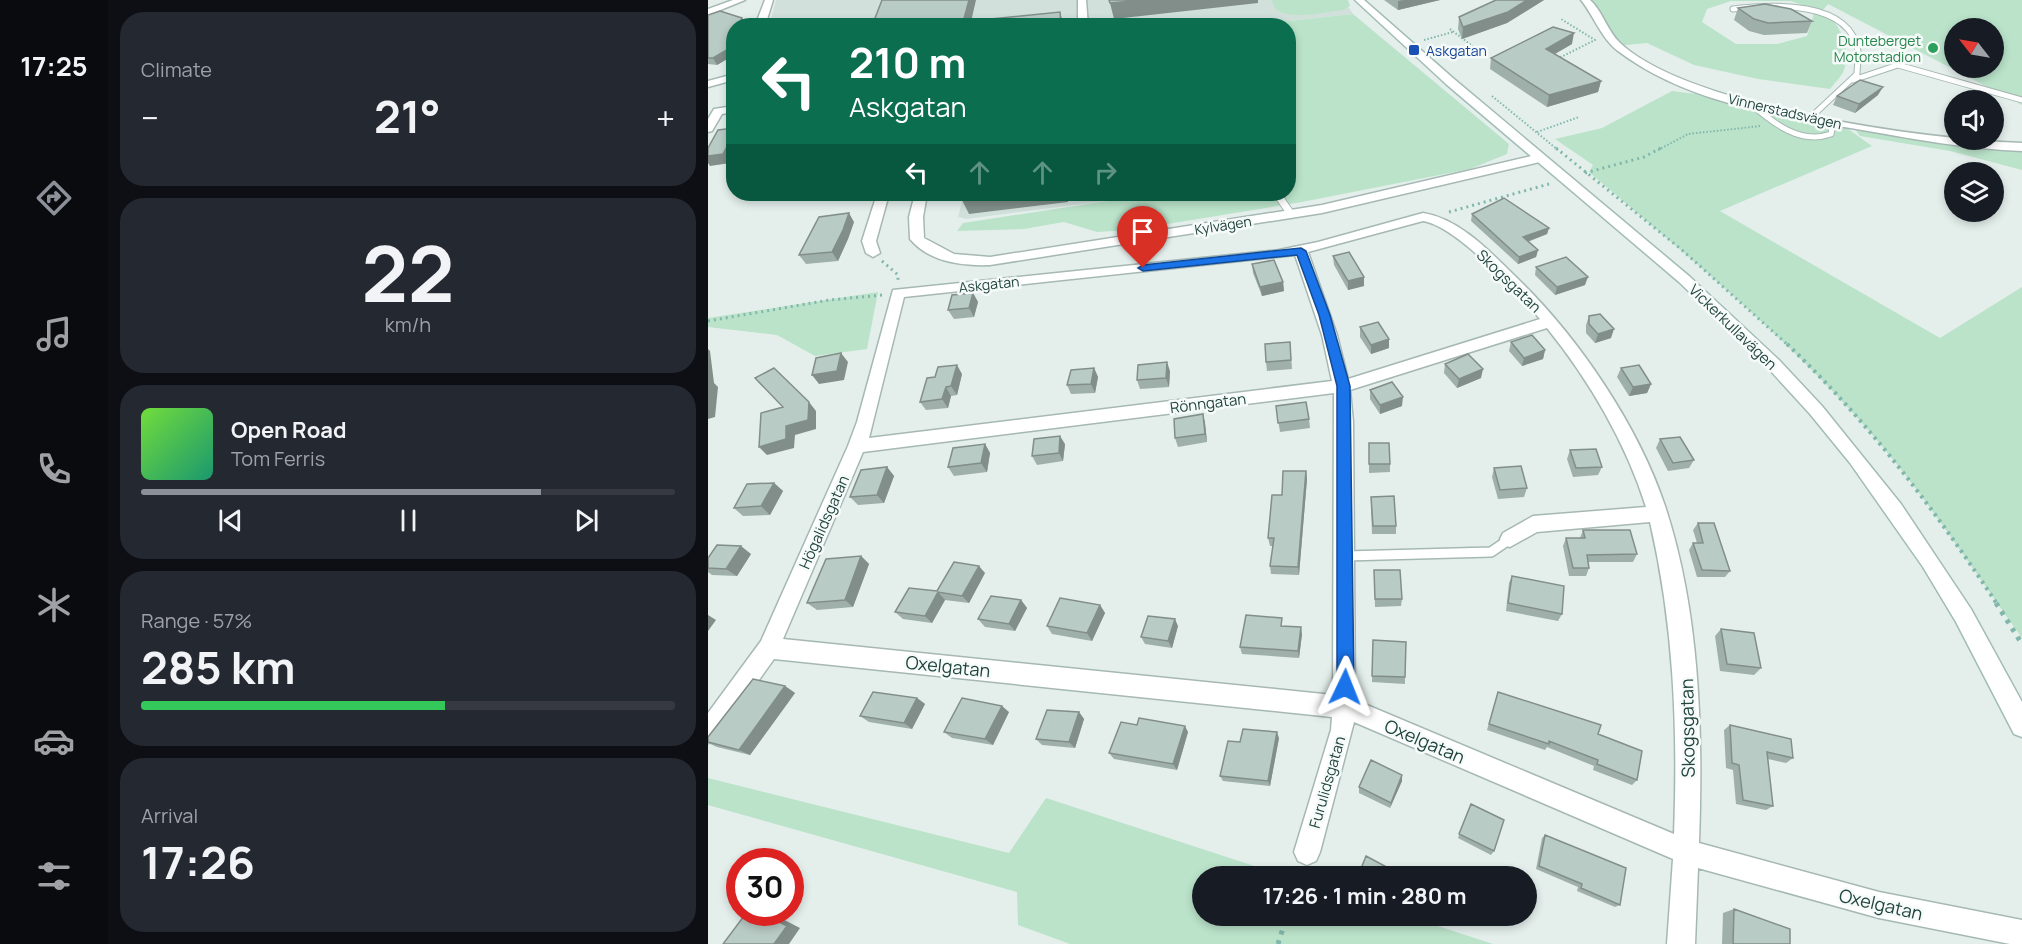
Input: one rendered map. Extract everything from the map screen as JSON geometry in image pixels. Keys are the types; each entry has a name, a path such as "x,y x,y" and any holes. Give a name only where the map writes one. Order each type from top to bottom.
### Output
{"street":[{"path":"708,12 741,0"},
{"path":"763,18 769,0"},
{"path":"1082,0 1083,18"},
{"name":"Vickerkullavägen","path":"1359,0 1730,321 1815,410 1869,477 1923,552 1970,627 2022,726"},
{"name":"Vinnerstadsvägen","path":"1586,0 1599,14 1604,30 1612,41 1647,66 1692,87 1751,105 1810,118 1946,141 2022,147"},
{"path":"708,84 726,79"},
{"path":"708,129 718,111 726,110"},
{"name":"Kylvägen","path":"919,201 915,217 917,239 939,253 963,260 1007,260 1186,247 1290,214 1413,190 1540,158"},
{"path":"873,252 869,248 869,241 882,201"},
{"name":"Askgatan","path":"898,293 1186,247 1301,251 1423,217 1431,218"},
{"name":"Skogsgatan","path":"1431,218 1472,245 1494,264 1551,321 1585,365 1609,404 1637,461 1658,514 1685,655 1688,720 1687,852 1680,944"},
{"name":"Furulidsgatan","path":"1301,251 1324,315 1343,386 1346,556 1342,730 1307,852"},
{"name":"Högalidsgatan","path":"708,732 769,648 857,446 866,422 898,293"},
{"name":"Rönngatan","path":"857,446 1343,386 1551,321"},
{"path":"1510,539 1533,524 1658,514"},
{"name":"Oxelgatan","path":"769,648 1344,707 1687,852 1879,905 2022,933"}],"lane":[{"path":"1733,9 1764,4 1803,3 1821,7 1836,14 1850,28 1856,45 1858,67 1853,80"},
{"path":"1810,118 1853,80 1898,65 2022,100"},
{"path":"1751,105 1776,123 1812,138 1831,134 1833,122"},
{"path":"1282,201 1290,214"},
{"path":"1346,556 1491,552 1510,539"}],"path":[{"path":"1553,61 1595,40 1561,19"},
{"path":"1450,29 1479,51"},
{"path":"1424,40 1453,32"},
{"path":"1417,33 1430,44"},
{"path":"1491,95 1585,172"},
{"path":"1536,132 1580,117"},
{"path":"1431,218 1585,172 1644,157 1688,134 1776,123"},
{"path":"708,321 829,300 898,293 898,275 873,252"},
{"path":"1278,944 1284,926"}],"shaded area":[{"path":"776,0 1344,0 1353,14 1296,20 1296,18 771,18"},
{"path":"962,201 1106,201 966,219 958,217"}],"green space":[{"path":"1272,0 1348,0 1350,6 1343,10 1325,13 1291,15 1275,8"},
{"path":"1580,0 2022,0 2022,105 2004,96 2004,90 1993,90 1970,78 2004,78 2004,18 1944,18 1944,64 1828,4 1823,10 1839,29 1846,53 1843,72 1830,89 1758,79 1694,65 1647,43 1616,46 1599,30 1588,7","holes":["1731,1 1791,1 1815,10 1807,36 1777,44 1736,44 1702,22 1707,9"]},
{"path":"1353,14 1509,144 1507,154 1470,169 1302,202 1130,230 1097,232 1064,222 1024,229 957,231 963,223 1107,201 1296,201 1296,20"},
{"path":"1672,91 1728,98 1841,124 1872,146 1720,211 1940,338 2022,287 2022,638 1922,496 1852,412 1744,305 1589,172 1593,165 1555,139 1602,128"},
{"path":"1853,126 1944,137 1944,150 1860,136"},
{"path":"2004,145 2022,147 2022,170 2004,165 2004,162 1992,162 1944,150 2004,150"},
{"path":"878,292 867,349 815,356 777,335 708,327 708,318"},
{"path":"708,778 1009,853 1046,798 1254,866 1192,866 1192,926 1438,926 1493,944 1070,944 1018,925 1017,892 708,805"}],"building":[{"path":"882,0 969,0 964,18 875,18"},
{"path":"1109,0 1143,0 1110,3"},
{"path":"1496,0 1527,0 1508,12 1463,27 1459,17"},
{"path":"1765,4 1791,9 1812,21 1768,23 1754,19 1738,8"},
{"path":"720,11 742,18 726,18 726,50 713,58 708,58 708,15"},
{"path":"1060,12 1060,18 1001,18"},
{"path":"1553,27 1574,33 1546,49 1601,81 1549,95 1491,58"},
{"path":"1860,80 1883,87 1859,104 1837,96"},
{"path":"726,129 726,148 723,154 708,156 708,148 718,130"},
{"path":"1504,198 1549,228 1523,237 1538,250 1519,257 1472,214"},
{"path":"849,213 832,252 799,255 819,217"},
{"path":"1349,252 1364,277 1348,281 1333,256"},
{"path":"1566,257 1588,277 1557,287 1536,267"},
{"path":"1274,260 1283,282 1260,287 1252,264"},
{"path":"973,293 969,308 948,310 952,295"},
{"path":"1600,314 1614,329 1598,334 1589,324 1589,316"},
{"path":"1378,322 1389,339 1371,345 1360,327"},
{"path":"1532,335 1545,350 1524,358 1511,342"},
{"path":"1290,342 1291,360 1266,362 1265,344"},
{"path":"841,353 837,371 812,375 816,358"},
{"path":"1468,354 1483,369 1459,379 1445,364"},
{"path":"1167,362 1166,378 1137,380 1138,365"},
{"path":"957,365 951,386 946,387 942,399 920,402 927,378 935,377 938,367"},
{"path":"1639,365 1651,384 1633,387 1621,368"},
{"path":"774,368 809,402 808,420 786,426 786,439 759,447 761,413 783,407 755,378"},
{"path":"1094,368 1091,384 1067,385 1071,370"},
{"path":"1392,382 1403,397 1380,405 1370,390"},
{"path":"1306,402 1309,419 1278,423 1276,406"},
{"path":"1203,414 1205,434 1175,438 1174,419"},
{"path":"1060,436 1059,453 1032,456 1034,439"},
{"path":"1680,437 1694,460 1673,463 1660,439"},
{"path":"1369,443 1389,443 1390,464 1369,464"},
{"path":"985,444 981,463 948,467 953,448"},
{"path":"1596,449 1602,467 1576,468 1570,450"},
{"path":"1521,466 1527,488 1500,490 1494,468"},
{"path":"887,467 877,495 850,497 861,470"},
{"path":"1283,471 1306,471 1298,567 1270,566 1274,538 1268,538 1272,495 1282,495"},
{"path":"774,483 761,506 734,508 747,484"},
{"path":"1394,496 1396,526 1373,526 1371,497"},
{"path":"1698,523 1714,523 1730,571 1702,570 1693,543 1703,543"},
{"path":"1583,530 1630,530 1637,554 1587,555 1589,568 1573,568 1566,538 1585,538"},
{"path":"717,545 741,546 726,569 708,568 708,558"},
{"path":"861,556 845,600 807,603 826,559"},
{"path":"954,562 979,566 962,596 938,592 925,616 895,612 909,588 937,591"},
{"path":"1374,570 1400,570 1402,599 1375,599"},
{"path":"1512,576 1564,586 1562,614 1508,603"},
{"path":"991,596 1021,600 1009,624 978,619"},
{"path":"1060,598 1100,605 1087,633 1047,626"},
{"path":"1246,615 1282,618 1281,626 1301,627 1298,651 1240,647"},
{"path":"1148,616 1175,619 1168,641 1141,637"},
{"path":"1721,629 1754,633 1761,668 1727,664"},
{"path":"1373,640 1406,642 1405,677 1372,676"},
{"path":"753,679 785,686 739,750 708,742 708,737"},
{"path":"873,692 917,698 904,723 860,716"},
{"path":"1498,692 1601,725 1598,734 1642,751 1637,780 1597,764 1598,760 1549,741 1549,744 1489,724"},
{"path":"962,698 1002,706 985,739 944,732"},
{"path":"1047,710 1079,712 1069,742 1036,739"},
{"path":"1139,718 1185,726 1173,764 1109,753 1121,722 1137,725"},
{"path":"1730,725 1791,739 1793,758 1767,752 1773,806 1743,800 1739,765 1732,763"},
{"path":"1243,729 1277,732 1268,781 1220,776 1228,741 1240,742"},
{"path":"1371,760 1402,775 1391,803 1359,787"},
{"path":"1471,804 1504,820 1494,851 1459,834"},
{"path":"1545,835 1626,868 1620,905 1581,888 1582,884 1539,866"},
{"path":"1366,856 1385,866 1362,866"},
{"path":"1734,909 1790,929 1790,944 1733,944"},
{"path":"736,926 787,926 774,944 723,944"}],"place":[{"name":"Dunteberget Motorstadion","path":"1933,48"},
{"name":"Askgatan","path":"1414,50"}],"route":[{"path":"1143,268 1301,251 1324,315 1343,386 1347,668 1345,687"}]}
